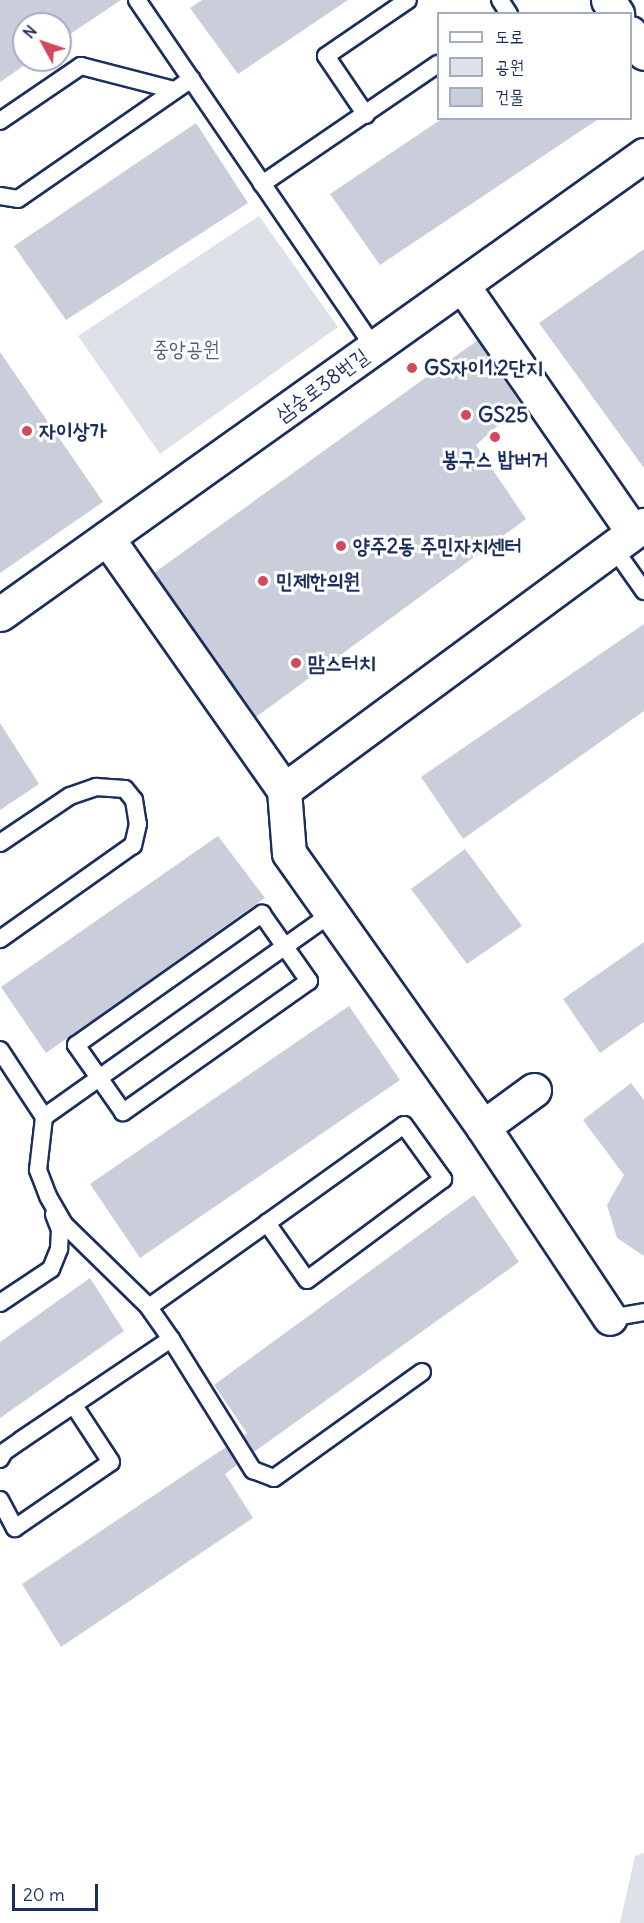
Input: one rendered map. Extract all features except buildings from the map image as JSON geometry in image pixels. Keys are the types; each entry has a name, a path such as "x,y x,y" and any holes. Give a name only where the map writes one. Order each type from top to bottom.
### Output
{"street":[{"path":"632,36 644,53"},
{"name":"삼숭로38번길","path":"0,614 644,155"},
{"path":"284,790 630,535 462,285"},
{"path":"107,538 284,790 289,853 483,1127 610,1318"},
{"path":"483,1127 534,1090"}],"lane":[{"path":"137,0 374,348"},
{"path":"366,115 326,56 408,0"},
{"path":"262,184 437,65"},
{"path":"0,121 81,66 174,90"},
{"path":"0,196 18,199 191,78"},
{"path":"630,535 644,591"},
{"path":"0,843 69,796 96,787 125,789 134,800 138,824 133,845 0,939"},
{"path":"44,1117 332,913"},
{"path":"262,914 309,981 123,1112 99,1078 76,1045 262,914"},
{"path":"0,1050 44,1117 38,1170 60,1230 58,1248 51,1269 0,1304"},
{"path":"149,1308 267,1223 404,1125 443,1179 307,1280 267,1223"},
{"path":"48,1196 64,1224 149,1308 253,1470 274,1478 422,1372"},
{"path":"610,1318 644,1312"},
{"path":"0,1459 4,1452 171,1339"},
{"path":"0,1500 15,1528 111,1462 73,1404"}],"green space":[{"name":"중앙공원","path":"259,216 338,327 160,454 78,336"},
{"path":"644,1853 644,1923 620,1923 635,1856"}],"place":[{"name":"GS자이1.2단지","path":"412,368"},
{"name":"GS25","path":"466,415"},
{"name":"자이상가","path":"27,431"},
{"name":"봉구스 밥버거","path":"495,437"},
{"name":"양주2동 주민자치센터","path":"341,546"},
{"name":"민제한의원","path":"263,581"},
{"name":"맘스터치","path":"296,663"}]}
